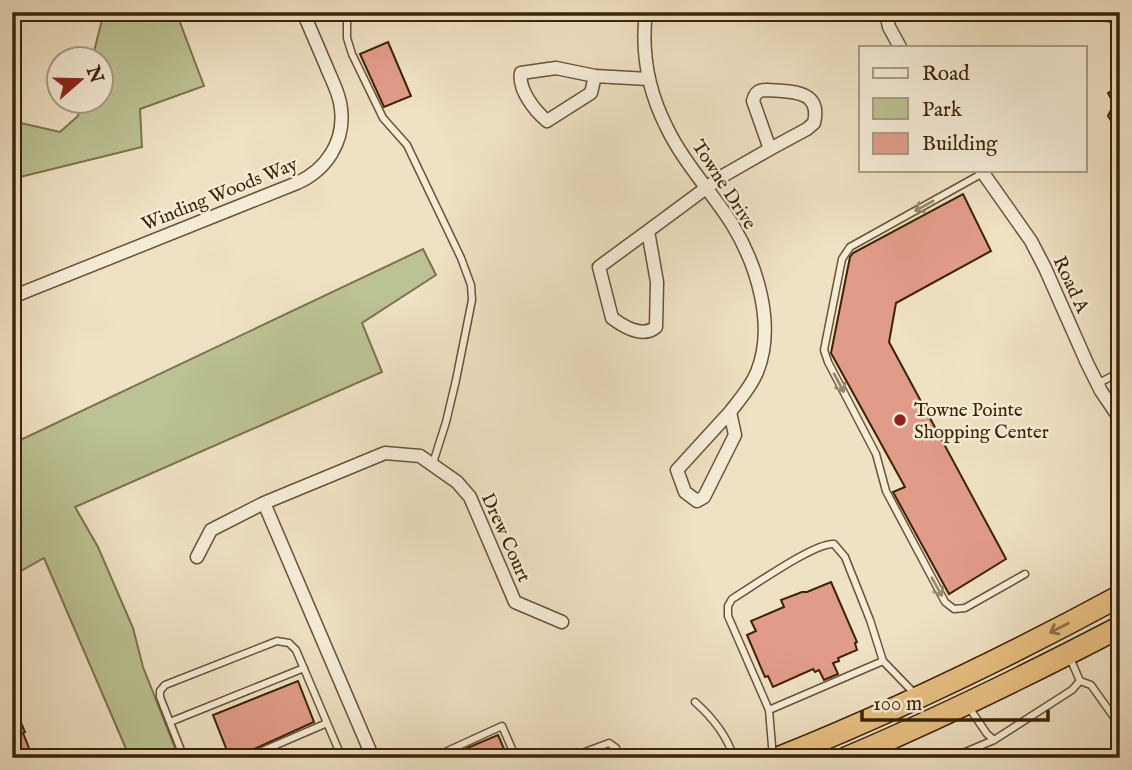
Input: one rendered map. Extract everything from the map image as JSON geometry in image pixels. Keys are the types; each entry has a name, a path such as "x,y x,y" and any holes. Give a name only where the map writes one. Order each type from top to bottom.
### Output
{"highway":[{"path":"776,758 986,666 1120,596"},
{"path":"846,758 884,746 1120,626"}],"street":[{"name":"Winding Woods Way","path":"12,297 298,183 320,169 334,150 340,136 341,108 335,86 303,12"},
{"name":"Towne Drive","path":"646,12 644,39 648,79 666,127 684,158 731,222 747,255 764,319 763,351 748,390 677,470 685,492 696,501 704,497 735,435 730,412"},
{"path":"886,12 889,27 899,46"},
{"path":"1098,12 1120,15"},
{"path":"595,76 591,93 547,121 528,97 520,76 521,73 556,68 595,76 648,79"},
{"path":"648,231 657,282 656,327 651,331 638,332 612,318 599,267 721,177 807,129 814,123 815,112 811,99 806,94 767,90 758,91 754,95 753,101 770,149"},
{"name":"Road A","path":"983,172 1031,241 1097,384 1120,419"},
{"name":"Drew Court","path":"197,557 211,530 264,503 385,453 420,456 457,482 470,497 515,602 562,622"},
{"path":"264,503 361,729 368,756"},
{"path":"1113,758 1120,753"}],"lane":[{"path":"351,12 347,20 347,38 352,54 383,118 407,145 461,258 471,285 472,300 456,380 433,463"},
{"path":"980,172 850,247 842,259 824,350 876,454 886,491 945,602 954,609 965,608 1025,574"},
{"path":"1097,384 1120,372"},
{"path":"776,758 769,710 728,616 728,606 732,599 827,543 834,544 845,557 883,661 917,697"},
{"path":"184,758 160,691 165,685 277,641 289,643 296,650 342,758"},
{"path":"1068,654 1080,681 1091,685 1120,729"},
{"path":"769,710 883,661"},
{"path":"170,722 304,668"},
{"path":"951,758 994,740 1072,690 1080,681"},
{"path":"695,702 716,725 734,758"},
{"path":"966,704 994,740"},
{"path":"246,758 327,723"},
{"path":"432,758 502,726 516,758"},
{"path":"569,758 609,743 616,748 619,758"},
{"path":"1079,758 1088,758"}],"green space":[{"path":"104,12 176,12 204,86 140,109 142,147 12,179 12,121 60,132 78,116 116,116 116,46 95,46"},
{"path":"423,249 436,275 362,323 382,372 75,507 98,547 133,628 143,667 179,758 130,758 44,558 12,576 12,444"}],"building":[{"path":"388,42 411,96 384,107 360,54"},
{"path":"1120,85 1120,134 1108,116 1114,104 1108,93"},
{"name":"Towne Pointe Shopping Center","path":"963,194 991,251 896,303 889,342 1006,559 949,594 893,492 905,487 831,353 853,253"},
{"path":"831,582 857,642 857,650 833,663 838,674 824,680 819,670 815,672 813,669 773,687 768,676 765,677 747,635 756,631 751,621 784,607 781,600"},
{"path":"298,681 314,722 230,758 213,715"},
{"path":"12,702 25,732 23,733 33,758 12,758"},
{"path":"498,735 508,758 446,758 460,751"}],"place":[{"name":"Towne Pointe Shopping Center","path":"900,420"}]}
